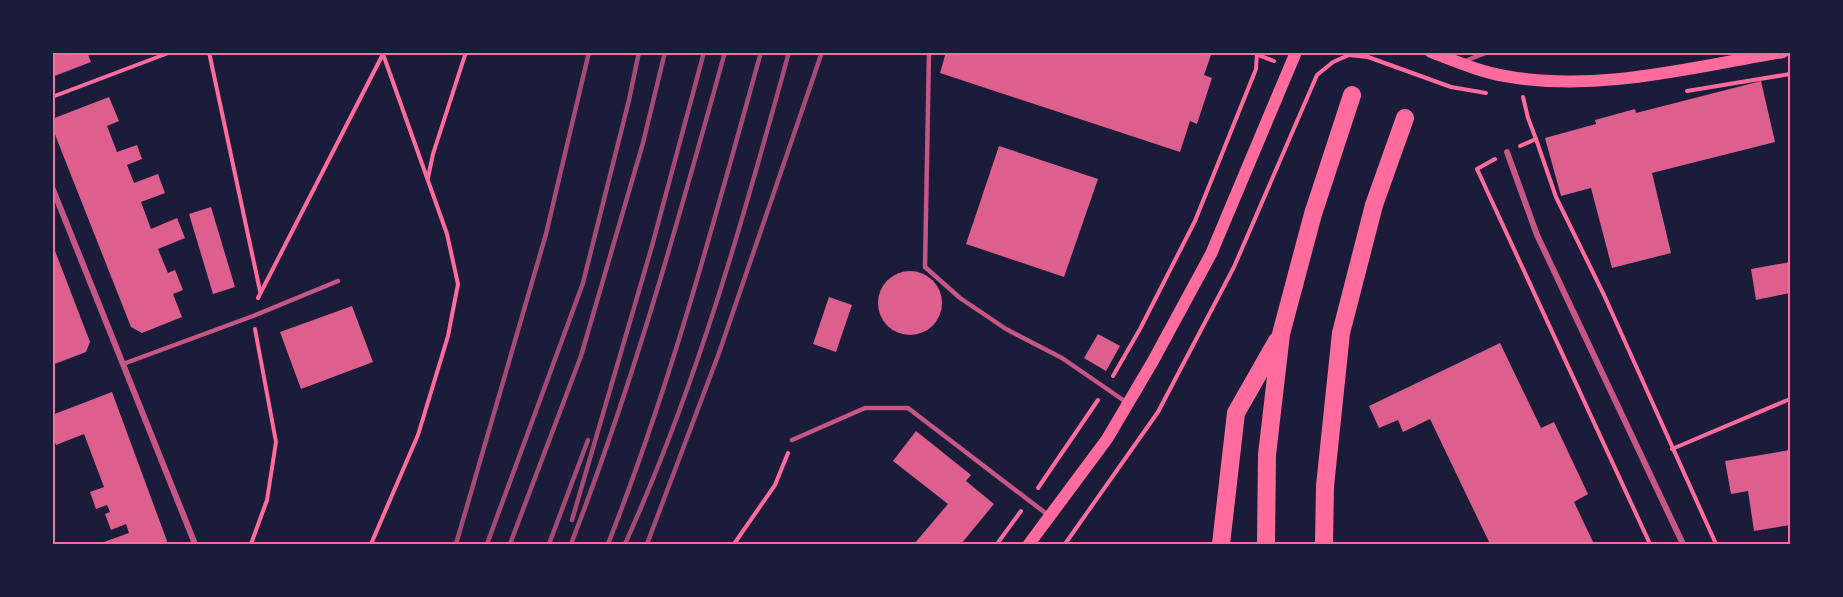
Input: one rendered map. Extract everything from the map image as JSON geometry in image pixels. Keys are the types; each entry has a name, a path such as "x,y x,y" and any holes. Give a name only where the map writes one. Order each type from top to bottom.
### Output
{"highway":[{"path":"1266,544 1267,455 1281,334 1313,214 1352,95"},
{"path":"1324,544 1325,486 1341,333 1374,205 1405,118"},
{"path":"1221,544 1236,413 1281,334"}],"main road":[{"path":"1029,544 1107,439 1211,254 1296,52"},
{"path":"1431,52 1503,76 1568,81 1637,77 1783,52"}],"street":[{"path":"1506,152 1537,235 1683,544"},
{"path":"52,187 195,544"}],"lane":[{"path":"929,52 925,267 960,298 1006,329 1062,358 1128,403"},
{"path":"1460,63 1488,52"},
{"path":"123,364 253,316 338,281"},
{"path":"792,440 865,408 908,408 1050,517"}],"path":[{"path":"52,97 171,52"},
{"path":"209,52 260,292"},
{"path":"428,179 436,145 466,52"},
{"path":"251,544 267,500 276,442 253,316 260,292 383,53"},
{"path":"371,544 418,435 448,336 458,284 447,234 383,53"},
{"path":"997,544 1106,389 1140,329 1195,221 1257,69 1257,54"},
{"path":"1317,75 1333,62 1350,54 1368,57 1451,87"},
{"path":"1527,79 1523,99 1556,197 1604,295 1716,544"},
{"path":"1536,139 1506,152 1477,169 1650,544"},
{"path":"1672,449 1791,399"},
{"path":"734,544 776,485 792,440"}],"building":[{"path":"52,52 87,52 91,62 52,77"},
{"path":"946,52 1212,52 1204,75 1212,78 1197,124 1190,121 1180,152 940,73"},
{"path":"1761,81 1775,142 1652,173 1671,253 1612,268 1591,188 1561,196 1545,138 1596,124 1595,120 1635,109 1636,113"},
{"path":"109,97 119,121 107,126 117,152 137,145 142,159 127,165 134,183 158,174 165,193 141,202 151,229 177,218 185,238 158,249 168,273 175,270 183,290 173,294 182,317 142,333 131,327 52,127 52,119"},
{"path":"999,146 1098,179 1064,277 966,244"},
{"path":"211,207 235,287 213,294 189,214"},
{"path":"52,243 90,342 86,352 52,365"},
{"path":"1790,262 1790,293 1756,300 1751,269"},
{"path":"910,271 928,277 936,285 942,303 936,321 928,329 910,335 892,329 884,321 878,303 884,285 892,277"},
{"path":"829,297 852,305 836,352 813,344"},
{"path":"352,306 373,362 301,389 280,332"},
{"path":"1098,334 1120,346 1106,371 1084,358"},
{"path":"1500,343 1541,428 1554,422 1588,494 1574,502 1594,544 1490,544 1430,419 1403,432 1398,420 1379,428 1369,406"},
{"path":"112,392 167,541 165,544 105,544 104,542 129,533 126,524 111,530 105,514 110,512 107,505 96,509 90,492 104,487 84,434 56,445 52,435 52,415"},
{"path":"916,431 971,475 966,481 994,504 961,544 914,544 948,504 893,461"},
{"path":"1790,450 1790,525 1754,531 1748,491 1731,494 1725,461"}],"railway":[{"path":"456,544 546,234 589,52"},
{"path":"487,544 583,283 639,52"},
{"path":"510,544 581,356 643,143 665,52"},
{"path":"572,520 652,246 704,52"},
{"path":"571,544 635,362 725,52"},
{"path":"608,544 672,362 761,52"},
{"path":"625,544 675,424 717,301 789,52"},
{"path":"647,544 719,353 822,52"},
{"path":"549,544 588,440"}]}
